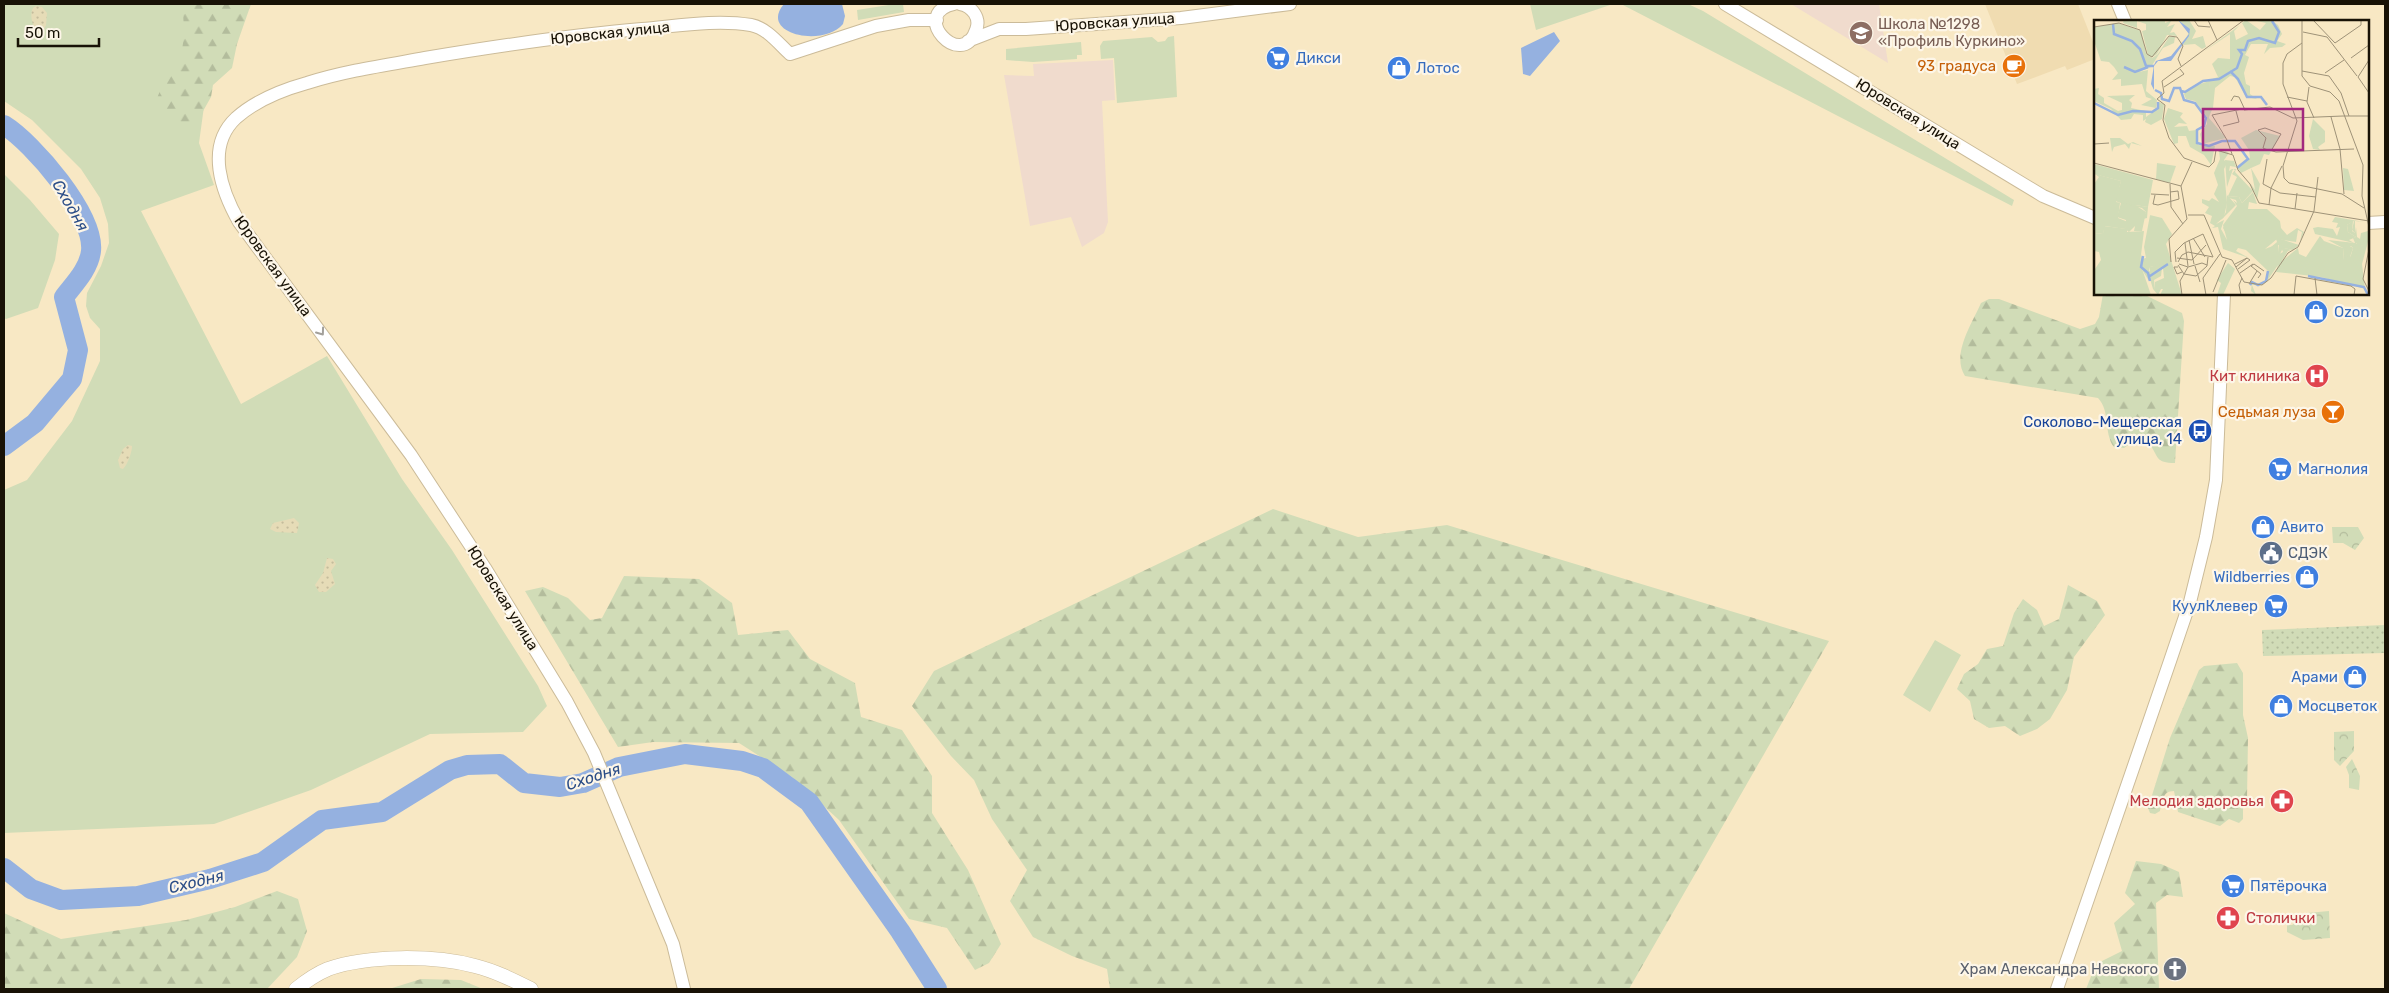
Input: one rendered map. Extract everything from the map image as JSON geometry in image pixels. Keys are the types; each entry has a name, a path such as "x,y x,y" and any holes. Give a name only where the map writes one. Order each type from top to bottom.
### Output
{"main road":[{"path":"296,989 309,978 328,969 351,964 399,959 445,961 474,966 507,977 531,989"}],"street":[{"path":"954,4 944,8 937,20 937,26 943,38 955,44 968,41 973,37 978,25 974,12"},
{"path":"960,4 969,7 999,29"},
{"name":"Юровская улица","path":"968,41 999,29 1026,29 1181,18 1290,4"},
{"name":"Юровская улица","path":"1725,4 2043,196 2094,218"},
{"path":"2118,4 2125,20"},
{"name":"Юровская улица","path":"684,989 672,944 594,752 567,702 485,568 411,456 239,222 227,201 219,168 221,143 227,130 236,119 260,102 307,83 376,67 513,43 697,24 751,25 767,33 790,54 876,26 909,20 937,20"},
{"path":"2369,223 2385,222"},
{"path":"2057,989 2190,602 2206,537 2216,480 2224,295"}],"shaded area":[{"name":"Школа №1298 «Профиль Куркино»","path":"1791,4 1879,4 1888,63"},
{"path":"1985,4 2078,4 2094,44 2094,59 2067,70 2065,66 2017,84"},
{"path":"1113,60 1115,100 1102,101 1108,222 1104,233 1082,247 1071,217 1030,226 1004,75 1034,76 1033,64"}],"green space":[{"path":"4,4 218,4 199,143 214,185 141,211 241,404 327,356 402,479 452,550 538,686 547,706 523,732 430,734 311,790 214,824 4,833 4,490 27,480 72,421 100,361 100,329 90,318 86,306 87,293 101,266 109,243 108,224 100,198 81,169 32,120 4,101"},
{"path":"182,4 251,4 237,44 232,68 213,85 211,97 198,120 177,123 164,119 158,113 156,105 162,87 181,54 184,29"},
{"path":"903,4 904,12 858,20 857,10"},
{"path":"1530,4 1613,4 1536,30"},
{"path":"1621,4 1688,4 1703,11 2014,200 2012,206"},
{"path":"1174,36 1177,97 1117,103 1114,58 1101,59 1100,46 1103,41 1152,37 1158,42 1165,41 1168,37"},
{"path":"1081,42 1082,55 1077,55 1077,59 1033,62 1006,60 1006,49"},
{"path":"4,174 30,200 59,234 55,260 38,308 6,319 4,318"},
{"path":"2103,295 2145,295 2182,313 2184,321 2175,463 2164,462 2158,458 2149,443 2131,443 2124,448 2114,447 2109,435 2104,409 2098,398 1965,376 1961,367 1960,358 1964,339 1981,303 1989,299 1999,299 2080,329 2095,324 2099,317"},
{"path":"1273,509 1358,537 1447,525 1829,641 1629,989 1110,989 1107,969 1072,956 1033,937 1010,901 1027,870 992,819 974,780 951,756 912,706 934,671"},
{"path":"2332,527 2358,527 2364,538 2355,550 2343,543 2333,543"},
{"path":"624,576 699,579 732,603 738,635 788,630 810,659 855,683 861,717 902,730 932,776 932,813 968,870 1001,944 989,963 975,970 947,928 909,919 839,820 792,777 739,743 653,742 618,747 525,591 543,587 568,598 590,620 602,618"},
{"path":"2068,585 2097,601 2105,615 2074,657 2067,690 2050,719 2037,729 2020,736 2005,726 1989,728 1974,719 1970,701 1957,689 1964,674 1978,664 1987,649 2003,646 2014,613 2023,599 2037,610 2044,626 2059,619"},
{"path":"2385,625 2385,653 2263,656 2262,630"},
{"path":"1935,640 1961,655 1930,712 1903,695"},
{"path":"2237,663 2243,673 2243,715 2248,738 2247,799 2243,802 2243,819 2239,823 2229,819 2220,826 2178,812 2174,791 2170,791 2165,795 2160,811 2155,814 2150,813 2148,808 2170,738 2199,670 2204,666"},
{"path":"2354,731 2354,751 2340,766 2334,760 2334,732"},
{"path":"2352,759 2360,776 2359,790 2349,788 2349,775 2346,767"},
{"path":"2136,861 2161,864 2179,872 2183,897 2167,895 2156,903 2159,989 2086,989 2096,964 2122,951 2114,923 2135,904 2125,893"},
{"path":"277,891 298,899 307,931 297,957 267,989 4,989 4,913 61,939 186,920 235,907"},
{"path":"2329,911 2330,938 2303,940 2287,932 2287,925 2292,925 2307,913"},
{"path":"421,979 461,980 483,989 389,989"}],"sand":[{"path":"36,6 42,7 47,13 46,25 42,33 38,33 32,21 31,14"},
{"path":"128,445 132,446 131,451 123,469 120,468 118,460 123,449"},
{"path":"294,518 299,523 297,533 276,532 270,529 273,523"},
{"path":"327,558 333,559 336,564 331,571 335,584 326,592 319,592 315,585 323,573"}],"water":[{"path":"784,4 842,4 845,16 843,24 834,31 822,35 796,34 786,30 779,23 778,14"},
{"path":"1554,32 1560,41 1530,76 1523,74 1521,48"}],"waterway":[{"name":"Сходня","path":"4,125 30,147 60,181 83,219 90,236 91,251 84,270 64,297 78,350 72,379 35,423 4,446"},
{"name":"Сходня","path":"4,868 31,889 61,900 138,896 210,879 263,862 322,820 382,812 450,770 467,765 500,764 524,783 560,787 583,783 619,767 685,754 742,761 763,768 809,802 900,931 937,989"}],"place":[{"name":"Школа №1298 «Профиль Куркино»","path":"1861,33"},
{"name":"Дикси","path":"1278,58"},
{"name":"93 градуса","path":"2014,66"},
{"name":"Лотос","path":"1399,68"},
{"name":"Ozon","path":"2316,312"},
{"name":"Кит клиника","path":"2317,376"},
{"name":"Седьмая луза","path":"2333,412"},
{"name":"Соколово-Мещерская улица, 14","path":"2200,431"},
{"name":"Магнолия","path":"2280,469"},
{"name":"Авито","path":"2263,527"},
{"name":"СДЭК","path":"2271,553"},
{"name":"Wildberries","path":"2307,577"},
{"name":"КуулКлевер","path":"2276,606"},
{"name":"Арами","path":"2355,677"},
{"name":"Мосцветок","path":"2281,706"},
{"name":"Мелодия здоровья","path":"2282,801"},
{"name":"Пятёрочка","path":"2233,886"},
{"name":"Столички","path":"2228,918"},
{"name":"Храм Александра Невского","path":"2175,969"}]}
